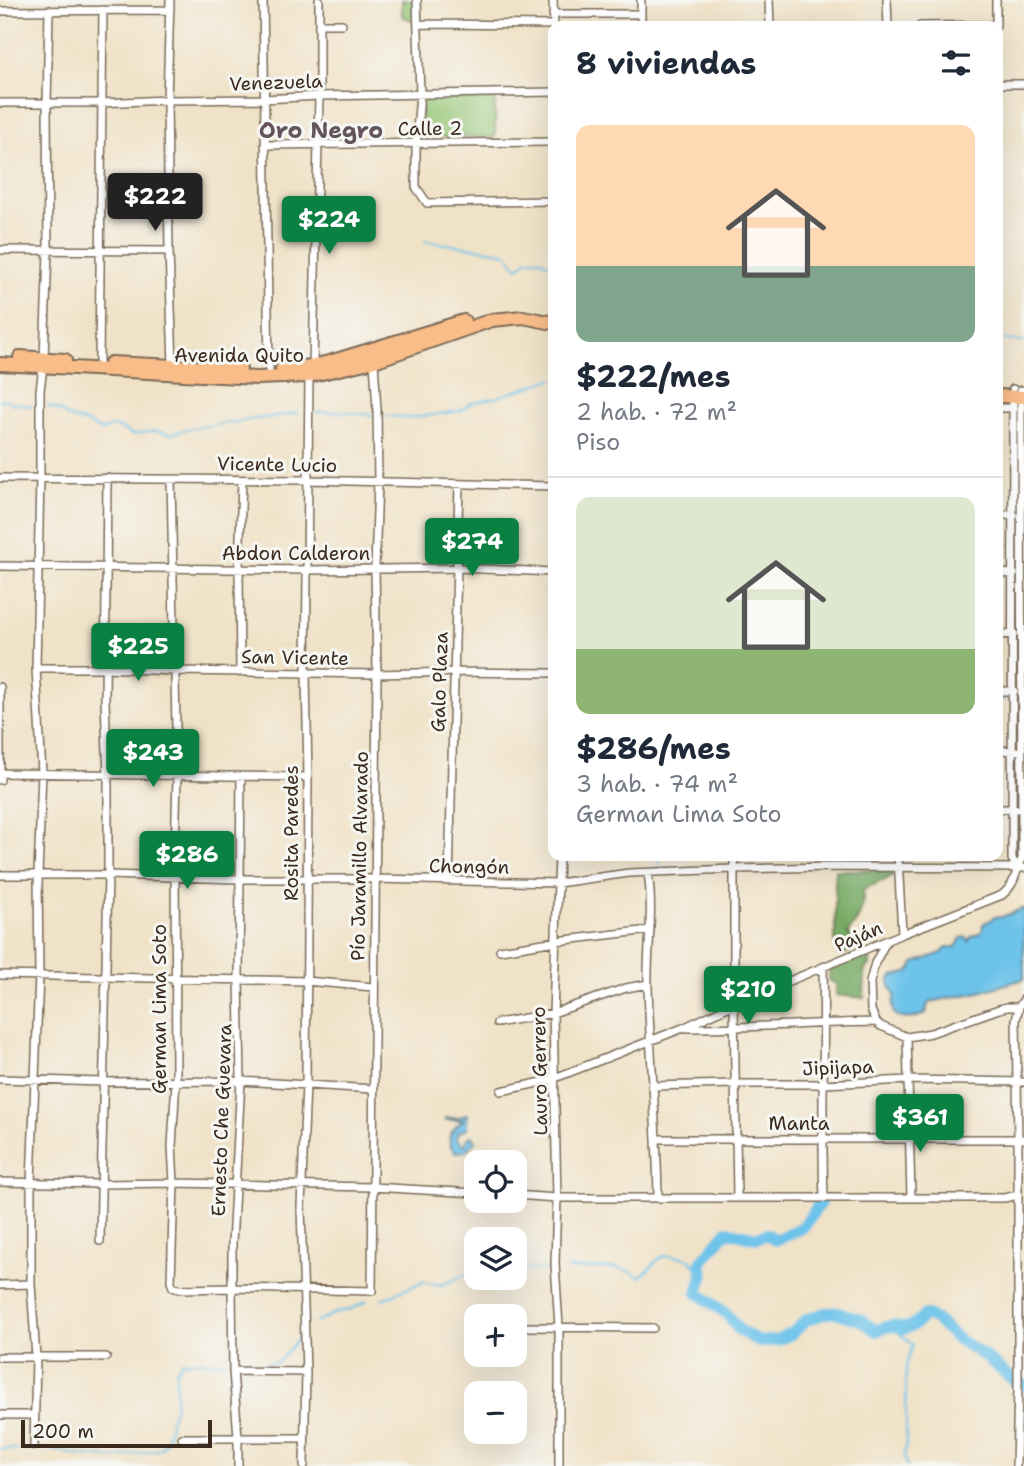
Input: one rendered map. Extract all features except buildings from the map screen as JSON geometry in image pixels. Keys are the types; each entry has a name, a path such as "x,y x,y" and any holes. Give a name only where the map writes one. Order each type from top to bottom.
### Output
{"highway":[{"name":"Avenida Quito","path":"0,364 99,362 311,371 492,312 509,309 548,314"},
{"name":"Avenida Quito","path":"0,356 43,363 257,378 374,361 492,320 523,317 548,322"}],"street":[{"path":"170,0 167,100 173,365"},
{"path":"263,0 269,370"},
{"name":"Rosita Paredes","path":"304,1466 306,1372 301,1207 306,1084 307,569 319,0"},
{"path":"417,0 420,94 416,187 427,203 548,201"},
{"path":"554,0 554,21"},
{"path":"641,0 641,21"},
{"path":"769,0 770,21"},
{"path":"887,0 888,21"},
{"path":"996,0 996,21"},
{"path":"34,1446 36,1357 31,1284 31,1183 39,975 41,774 36,668 40,390 48,252 49,10"},
{"path":"99,362 103,10"},
{"path":"0,11 170,10"},
{"path":"554,14 641,14"},
{"path":"319,24 342,24"},
{"path":"418,24 548,25"},
{"path":"1003,84 1024,84"},
{"name":"Venezuela","path":"0,103 548,92"},
{"name":"Calle 2","path":"265,145 548,142"},
{"path":"0,250 169,251"},
{"name":"Pío Jaramillo Alvarado","path":"304,1290 372,1291 377,674 377,410 374,361"},
{"path":"1003,405 1019,396"},
{"path":"1019,396 1019,634 1023,809 1020,868"},
{"path":"1019,396 1019,515"},
{"name":"Vicente Lucio","path":"0,478 171,478 548,486"},
{"path":"100,1241 108,875 105,724 107,478"},
{"name":"German Lima Soto","path":"171,478 177,776 174,979 176,1080 172,1146 174,1183 171,1282 173,1287 179,1289 232,1288"},
{"path":"240,672 242,480"},
{"name":"Galo Plaza","path":"449,881 459,484"},
{"name":"Abdon Calderon","path":"0,566 458,568 548,572"},
{"path":"1019,634 1012,691 1012,809 1013,859 1020,868"},
{"name":"San Vicente","path":"36,668 377,674 548,673"},
{"path":"0,687 0,780"},
{"path":"1003,691 1022,691"},
{"path":"1003,750 1022,751"},
{"path":"0,773 308,777"},
{"name":"Ernesto Che Guevara","path":"238,1466 232,1288 241,1081 241,776"},
{"path":"1003,809 1023,809"},
{"name":"Lauro Gerrero","path":"559,861 553,1013 559,1466"},
{"path":"734,861 737,1197"},
{"path":"898,861 902,934"},
{"name":"Chongón","path":"0,875 558,883 629,873 734,869 1020,868"},
{"name":"Paján","path":"501,1091 547,1081 684,1028 734,1004 1002,895 1014,883 1020,868"},
{"path":"648,873 651,905 648,984 658,1197"},
{"path":"500,950 650,930"},
{"path":"876,1022 872,1010 870,982 875,963 887,942"},
{"path":"823,967 824,1197"},
{"path":"0,975 306,981 373,987"},
{"path":"497,1023 553,1013 626,988 648,984"},
{"path":"684,1028 876,1022 907,1037 931,1033 1022,1003 1016,1466"},
{"path":"907,1037 911,1197"},
{"path":"0,1079 103,1082 241,1081 373,1089"},
{"name":"Jipijapa","path":"652,1086 909,1080 1020,1082"},
{"name":"Manta","path":"657,1139 1021,1140"},
{"path":"0,1182 372,1187 464,1192"},
{"path":"527,1196 1004,1198 1018,1195"},
{"path":"0,1285 31,1284"},
{"path":"232,1288 304,1290"},
{"path":"527,1328 653,1328"},
{"path":"0,1357 106,1357"},
{"path":"233,1371 306,1372"},
{"path":"0,1415 34,1415"},
{"path":"182,1438 304,1438"}],"green space":[{"path":"402,0 416,0 416,22 402,16"},
{"path":"421,99 495,99 495,137 421,137"},
{"path":"835,870 892,870 892,875 863,891 860,914 847,933 861,948 839,955 835,943"},
{"path":"867,954 870,965 865,969 864,998 836,995 836,984 829,980 829,971 856,956"}],"water":[{"path":"1024,908 1024,979 930,1002 926,1013 913,1018 900,1018 896,1015 893,1011 895,996 890,985 892,977 908,972 914,963 942,953 947,947 956,947 961,938 965,937 969,941 971,937 982,932 983,924 993,917 1002,917"},
{"path":"467,1114 467,1129 458,1132 456,1138 463,1145 466,1144 467,1138 472,1136 476,1140 467,1150 455,1152 450,1138 453,1130 463,1120 445,1118 458,1118"}],"waterway":[{"path":"425,241 503,252 508,254 517,267 528,259 542,259 548,263"},
{"path":"1003,340 1024,342"},
{"path":"379,415 410,418 460,411 471,403 548,381"},
{"path":"0,401 3,399 15,404 31,405"},
{"path":"48,406 102,431 118,427 133,435 153,431 172,434 187,429 298,413"},
{"path":"317,412 373,415"},
{"path":"660,861 660,868"},
{"path":"820,1203 803,1227 775,1240 767,1234 756,1238 727,1231 701,1262 703,1276 698,1293 727,1314 739,1330 760,1342 778,1340 793,1333 806,1320 826,1313 835,1312 861,1320 876,1331 889,1326 903,1329 914,1325 925,1315 935,1319 1018,1384 1024,1385"},
{"path":"567,1269 616,1268 639,1277 662,1257 672,1256 690,1259 703,1276"},
{"path":"527,1268 547,1270"},
{"path":"382,1299 423,1282 442,1285 464,1275"},
{"path":"316,1322 367,1301"},
{"path":"895,1325 901,1335 913,1345 906,1366 904,1456 907,1466"},
{"path":"239,1362 254,1365 278,1362 301,1332"},
{"path":"0,1449 47,1449 83,1456 115,1458 157,1450 166,1442 176,1401 176,1371 182,1361 227,1362"}],"district":[{"name":"Oro Negro","path":"321,130"}]}
